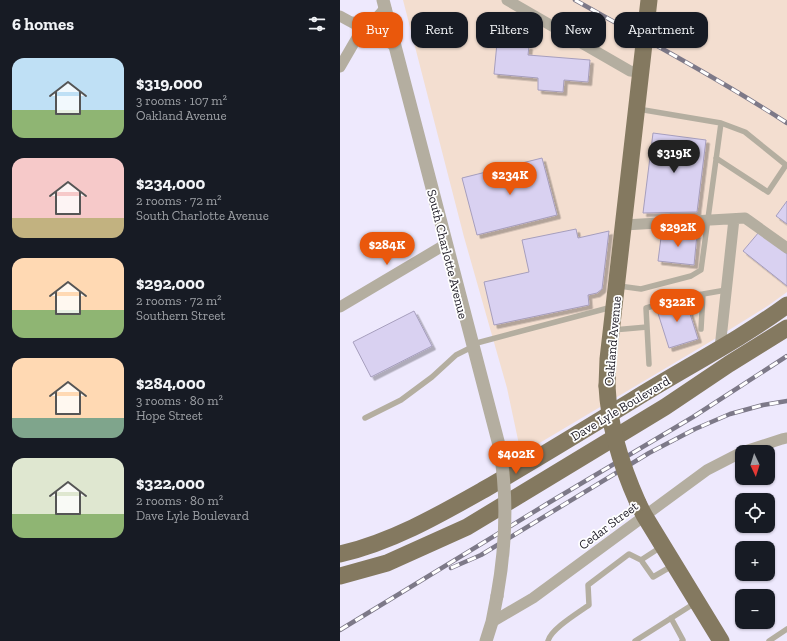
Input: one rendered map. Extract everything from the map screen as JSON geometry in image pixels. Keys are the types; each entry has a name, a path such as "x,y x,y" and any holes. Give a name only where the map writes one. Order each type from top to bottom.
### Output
{"main road":[{"name":"Oakland Avenue","path":"650,0 608,359 607,386 610,420 615,443 626,476 641,509 721,641"},
{"name":"Dave Lyle Boulevard","path":"340,554 390,539 453,507 720,348 787,305"},
{"name":"Dave Lyle Boulevard","path":"340,576 387,563 466,527 665,407 729,364 787,328"}],"street":[{"path":"507,0 630,71 642,72"},
{"path":"340,16 351,22 371,22 376,19 384,9 385,4"},
{"path":"340,68 352,47"},
{"name":"South Charlotte Avenue","path":"396,48 499,445 504,471 505,509 502,567 492,622 486,641"},
{"path":"624,225 745,218 787,248"},
{"path":"720,348 734,219"},
{"path":"340,307 446,244"},
{"name":"Cedar Street","path":"764,445 787,438"},
{"name":"Cedar Street","path":"492,622 533,598 641,509 707,470 735,456"}],"lane":[{"path":"638,109 721,123 745,132 786,165 768,192 716,158"},
{"path":"616,286 641,289 691,276 701,270 721,123"},
{"path":"649,364 646,308 688,296 726,290"},
{"path":"701,329 703,294"},
{"path":"365,418 401,400 432,377 456,355 472,346 614,306"},
{"path":"611,331 646,327"},
{"path":"641,560 663,546"},
{"path":"548,641 549,636 555,630 589,605 588,585 629,554 641,560 653,577 674,565"},
{"path":"635,641 697,602"},
{"path":"672,618 684,640 682,641"},
{"path":"769,641 787,629"}],"shaded area":[{"path":"403,0 787,0 787,292 713,340 521,454 507,388 464,237 415,48 468,48 468,12 411,12 411,31"}],"building":[{"path":"497,48 529,48 528,55 590,60 588,82 564,80 563,92 538,90 538,78 494,74"},
{"path":"653,133 706,140 697,212 643,213"},
{"path":"542,158 557,215 477,235 462,178"},
{"path":"787,201 787,224 776,216"},
{"path":"576,229 578,238 609,231 602,289 597,293 588,295 589,305 494,325 484,282 529,272 522,240"},
{"path":"662,230 697,234 694,265 658,261"},
{"path":"759,232 787,254 787,286 743,251"},
{"path":"685,298 698,339 669,348 656,307"},
{"path":"414,311 432,346 371,377 353,342"}],"railway":[{"path":"575,0 709,75 787,123"},
{"path":"340,630 693,417 787,356"},
{"path":"451,568 481,555 649,453 695,429 730,414 763,405 787,401"}]}
